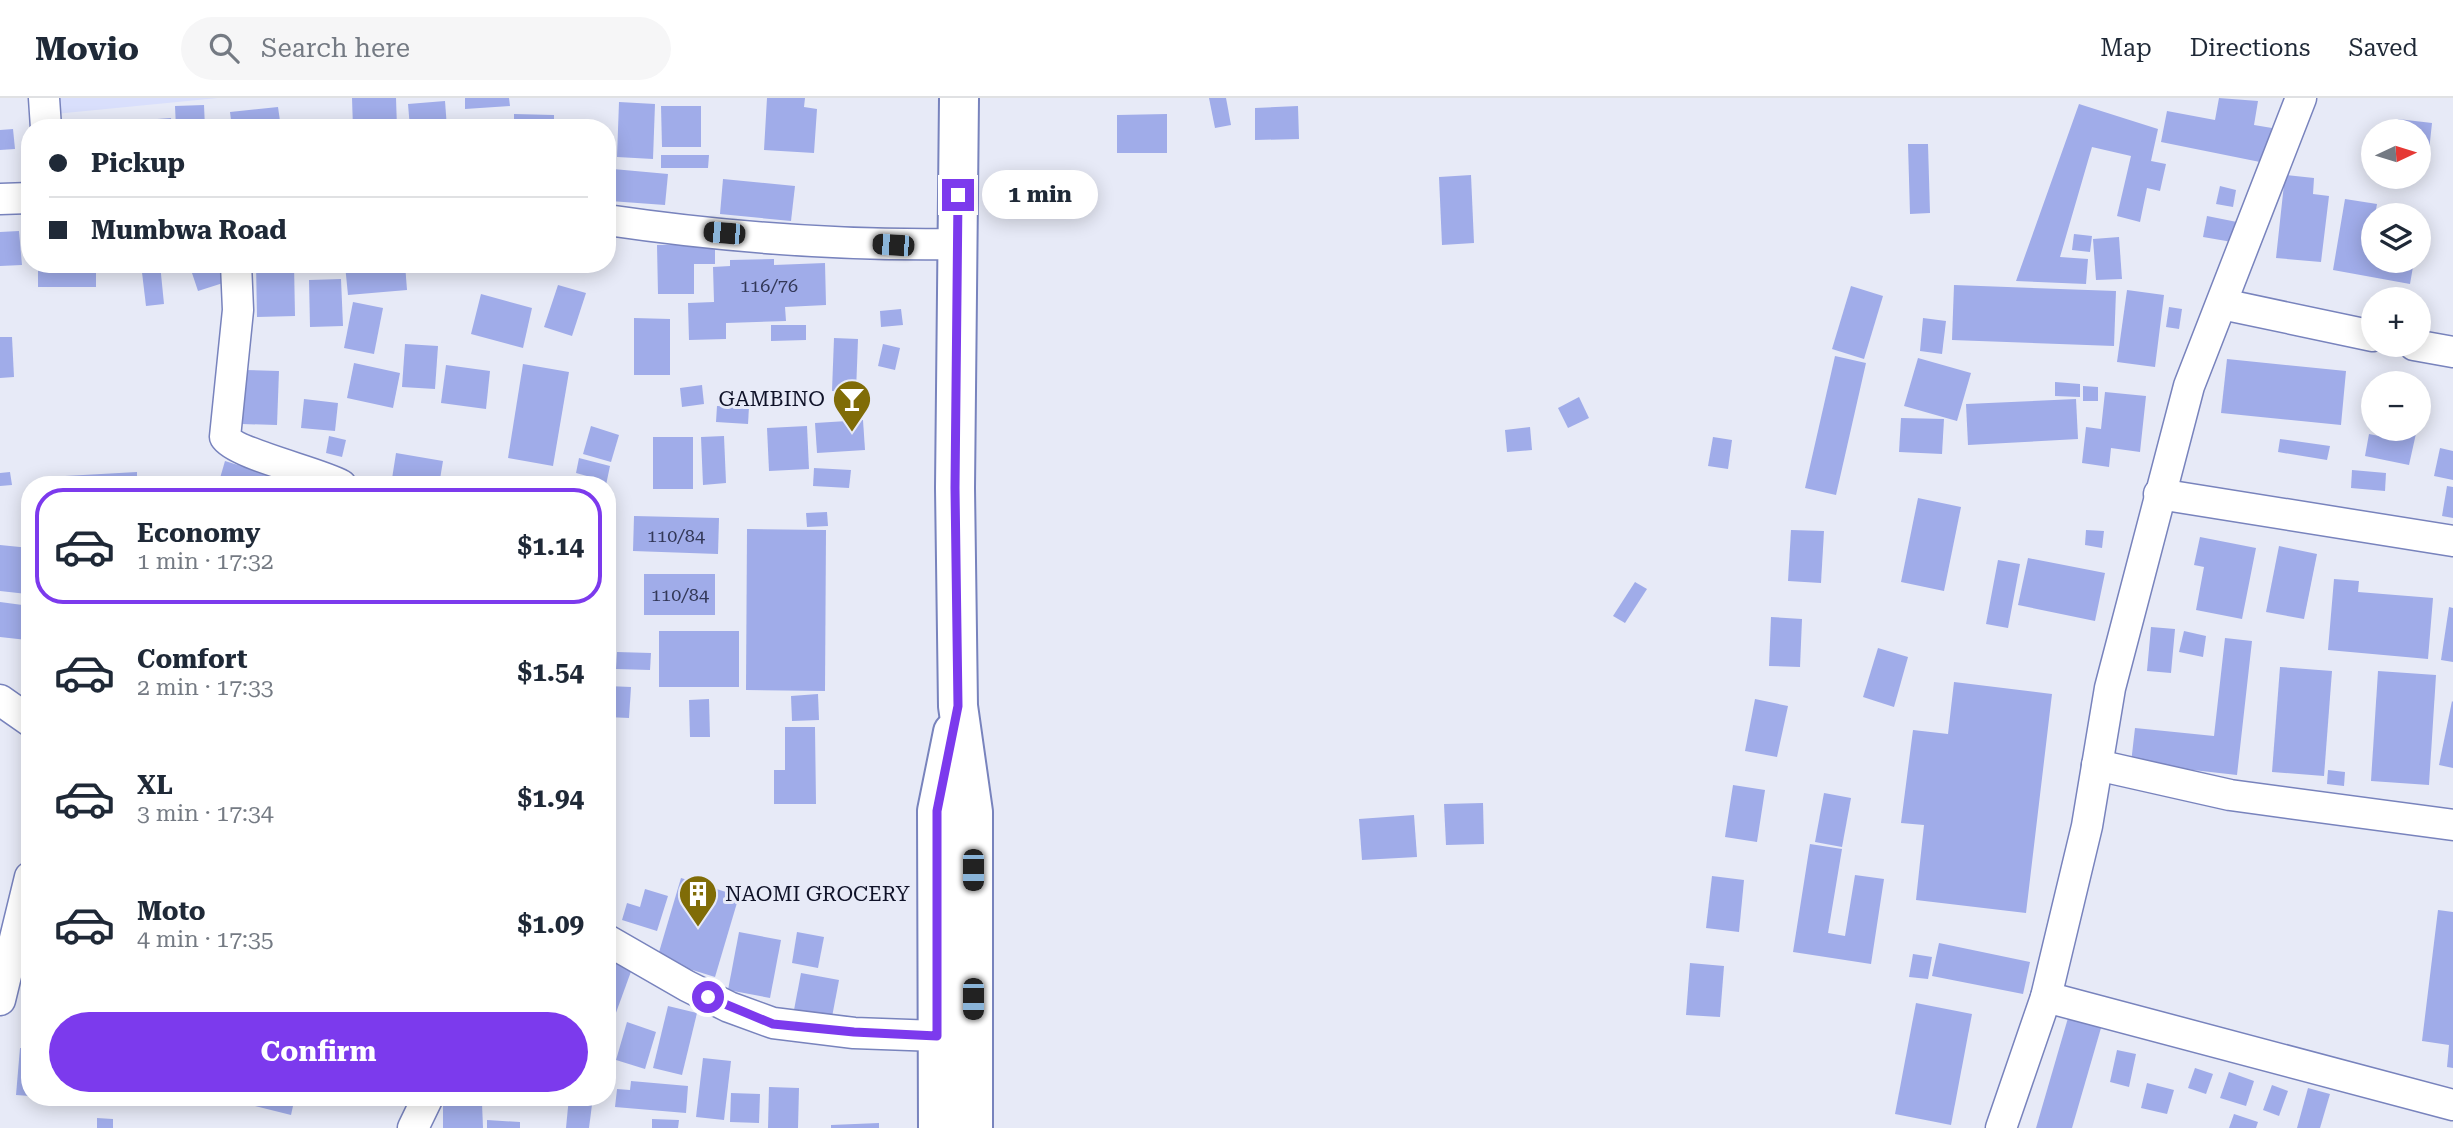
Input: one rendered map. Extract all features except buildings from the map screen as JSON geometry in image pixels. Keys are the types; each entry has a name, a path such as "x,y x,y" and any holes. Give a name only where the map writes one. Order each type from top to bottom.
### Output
{"main road":[{"path":"959,98 955,488 958,706 973,812 973,1128"},
{"path":"938,1128 937,811 958,706"}],"street":[{"path":"44,98 45,119"},
{"path":"2001,1128 2046,997 2087,826 2110,688 2189,386 2301,98"},
{"path":"0,198 21,198"},
{"path":"616,221 815,240 893,245 958,244"},
{"path":"236,273 237,310 225,437 228,442 247,451 316,476"},
{"path":"2222,304 2361,333"},
{"path":"2431,348 2453,352"},
{"path":"2159,494 2453,541"},
{"path":"0,700 21,714"},
{"path":"2097,765 2230,795 2453,825"},
{"path":"0,1000 21,914"},
{"path":"616,945 687,986 729,1007 773,1024 937,1036"},
{"path":"2046,997 2451,1113"},
{"path":"413,1128 424,1106"}],"shaded area":[{"path":"55,98 218,98 55,114"}],"place":[{"name":"GAMBINO","path":"852,433"},
{"name":"NAOMI GROCERY","path":"698,928"}],"route":[{"path":"708,997 773,1024 937,1036 937,811 958,706 955,488 958,195"}]}
